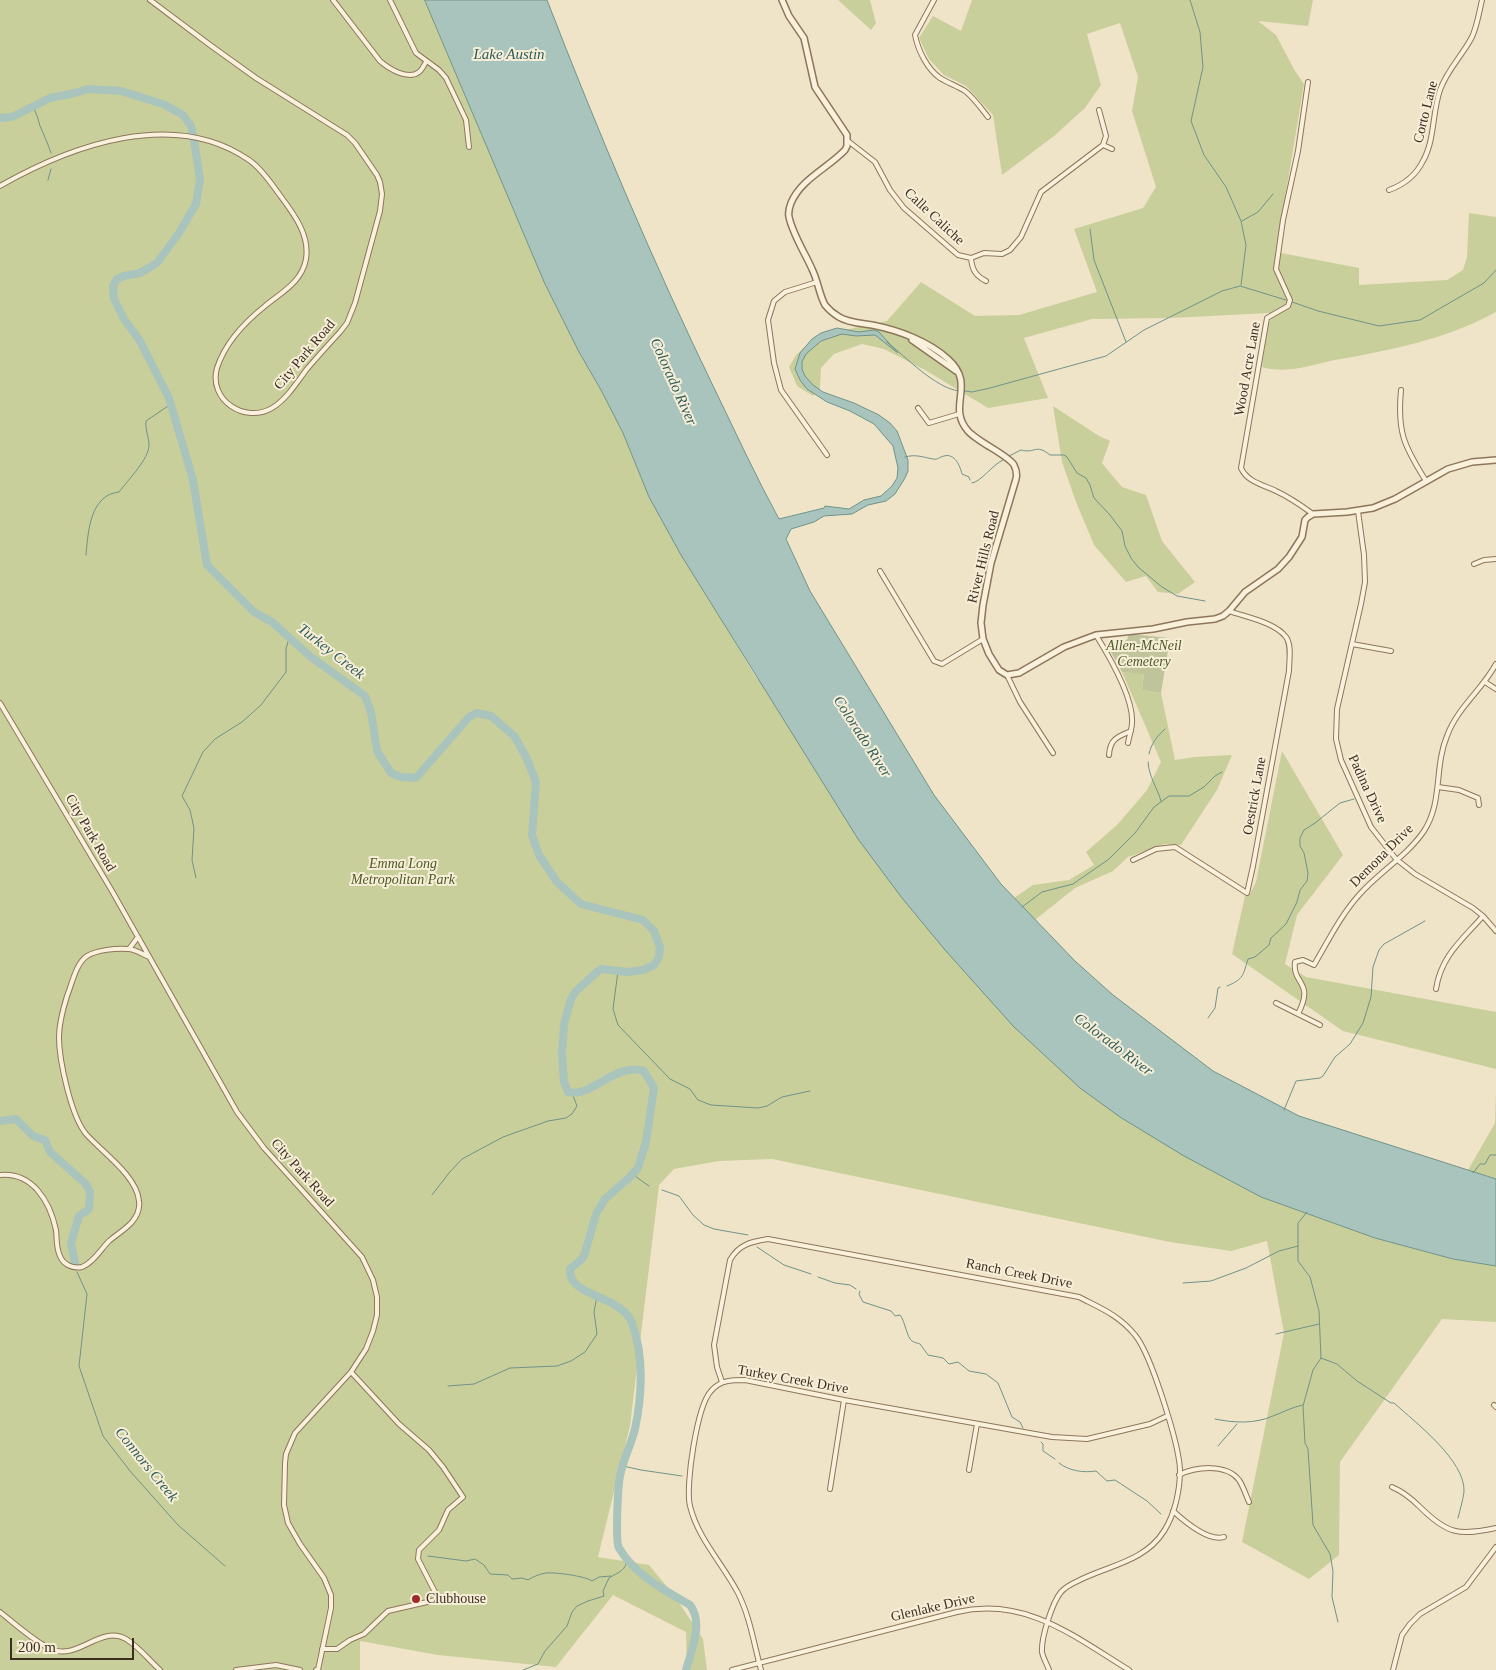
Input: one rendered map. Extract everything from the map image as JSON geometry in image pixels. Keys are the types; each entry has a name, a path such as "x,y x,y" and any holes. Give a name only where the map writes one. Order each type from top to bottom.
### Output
{"street":[{"name":"City Park Road","path":"0,186 50,161 90,145 142,136 197,137 217,143 250,160 286,204 304,237 306,254 301,273 290,288 258,312 234,338 226,349 216,372 219,389 228,403 244,413 262,413 282,401 347,323 355,303 380,211 382,194 380,182 355,143 347,135 256,78 150,0"},
{"path":"333,0 380,61 388,68 398,72 416,74 420,72 426,62"},
{"path":"390,0 414,49 426,62 439,70 446,78 466,120 469,148"},
{"path":"782,0 806,44 815,87 845,131 848,141 841,154 794,196 788,210 792,226 826,306 832,313 849,321 886,328 906,336 959,373 962,388 959,414 930,423 918,408"},
{"path":"934,0 914,35 917,46 928,65 939,78 965,91 988,117"},
{"name":"Corto Lane","path":"1389,190 1402,185 1423,162 1429,147 1439,94 1450,70 1473,34 1482,0"},
{"name":"Wood Acre Lane","path":"1308,82 1298,151 1276,269 1290,300 1288,306 1268,318 1241,468 1244,474 1256,483 1277,492 1313,514"},
{"path":"970,258 984,253 997,254 1010,250 1021,237 1041,192 1104,145 1106,136 1100,110"},
{"name":"Calle Caliche","path":"848,141 875,162 890,190 904,208 958,256 970,258 971,266 975,273 986,281"},
{"path":"1104,145 1112,149"},
{"path":"817,282 785,292 774,301 768,320 774,363 781,390 827,455"},
{"path":"1401,390 1402,433 1407,450 1426,481"},
{"name":"River Hills Road","path":"959,414 963,424 974,438 1010,461 1014,465 1017,475 987,582 981,623 983,639 994,664 1002,674 1007,676 1020,702 1053,753"},
{"path":"1007,676 1019,672 1064,647 1096,635 1153,629 1215,619 1229,611 1250,588 1278,569 1289,558 1302,538 1306,520 1313,514 1373,508 1443,471 1479,461 1496,460"},
{"name":"Padina Drive","path":"1358,511 1364,556 1365,582 1336,709 1338,750 1344,771 1371,827 1396,859 1415,874 1473,908 1496,931"},
{"path":"1474,564 1484,560 1496,559"},
{"path":"880,571 934,661 942,664 983,639"},
{"name":"Oestrick Lane","path":"1133,860 1156,849 1175,847 1247,893 1289,671 1290,653 1287,637 1274,626 1229,611"},
{"path":"1096,635 1116,668 1129,704 1132,722 1128,742"},
{"path":"1352,644 1390,651"},
{"name":"Demona Drive","path":"1298,1014 1305,1001 1305,990 1294,969 1295,962 1303,960 1314,965 1354,901 1413,844 1427,825 1436,803 1442,753 1449,730 1461,710 1485,682 1496,664"},
{"path":"1485,682 1496,689"},
{"name":"City Park Road","path":"0,703 150,957 212,1070 246,1125 264,1148 362,1257 375,1288 377,1315 370,1339 351,1372 295,1433 284,1463 284,1505 288,1523 324,1578 332,1595 331,1608 317,1670"},
{"path":"1109,755 1110,745 1118,737 1130,731"},
{"path":"1438,787 1465,792 1478,798 1479,805"},
{"path":"1436,989 1438,975 1445,960 1483,916"},
{"path":"129,949 138,937"},
{"path":"0,1176 19,1177 38,1189 53,1220 60,1257 69,1266 82,1267 87,1264 109,1241 133,1221 139,1208 136,1188 119,1166 86,1134 75,1117 60,1051 59,1035 66,1000 82,961 93,954 129,949 150,957"},
{"path":"1276,1003 1320,1024"},
{"name":"Ranch Creek Drive","path":"722,1382 717,1367 714,1345 730,1260 735,1251 752,1241 768,1239 1079,1297 1120,1319 1136,1336 1150,1360 1167,1416 1180,1470 1178,1501 1164,1532 1142,1553 1126,1563 1090,1575 1069,1585 1061,1592 1047,1621 1042,1653 1049,1670"},
{"path":"322,1649 334,1650 364,1634 388,1611 436,1600 436,1594 418,1559 418,1553 421,1547 439,1530 448,1510 463,1497 443,1466 429,1450 399,1424 351,1372"},
{"name":"Turkey Creek Drive","path":"761,1670 744,1606 695,1521 689,1499 697,1426 705,1399 722,1382 746,1380 844,1400 1052,1437 1087,1439 1150,1424 1167,1416"},
{"path":"830,1489 844,1400"},
{"path":"969,1470 977,1424"},
{"path":"1179,1475 1187,1471 1200,1469 1221,1469 1239,1480 1248,1502"},
{"path":"1392,1487 1404,1492 1434,1521 1452,1531 1473,1533 1496,1528"},
{"path":"1173,1511 1184,1521 1211,1537 1224,1537"},
{"path":"1393,1670 1402,1635 1410,1624 1420,1614 1466,1587 1496,1547"},
{"name":"Glenlake Drive","path":"732,1670 968,1609 984,1608 1006,1610 1047,1621 1072,1633 1129,1670"},
{"path":"0,1612 54,1650 68,1652 77,1650 96,1639 114,1636 124,1638 160,1670"},
{"path":"236,1670 276,1665 300,1670"}],"green space":[{"name":"Emma Long Metropolitan Park","path":"0,0 425,0 545,284 623,433 649,497 755,676 1261,1197 1375,1238 1453,1259 1496,1266 1496,1322 1442,1319 1340,1462 1339,1555 1309,1579 1242,1542 1284,1333 1267,1241 1231,1251 1170,1242 772,1159 719,1161 674,1169 659,1185 630,1426 598,1557 649,1565 674,1595 703,1639 707,1670 687,1670 686,1632 613,1595 556,1667 438,1655 360,1641 360,1670 0,1670"},
{"path":"838,0 870,0 876,23 871,30"},
{"path":"972,0 1313,0 1308,26 1258,21 1276,35 1304,84 1276,252 1359,268 1359,285 1447,280 1463,270 1467,257 1469,213 1496,217 1496,312 1457,330 1415,343 1305,367 1279,370 1262,367 1268,324 1272,318 1269,313 1170,318 1092,319 1024,338 1048,398 988,408 925,370 884,349 862,344 834,354 821,368 820,388 813,396 797,386 789,367 796,355 810,342 835,332 887,321 921,282 975,316 1019,315 1097,292 1074,229 1143,208 1156,187 1132,111 1138,77 1120,23 1087,34 1101,85 1085,108 1054,136 1002,175 993,115 966,86 944,75 929,59 919,38 933,16 961,31"},
{"path":"1053,406 1110,441 1102,463 1122,487 1146,495 1162,541 1195,582 1178,594 1158,592 1146,576 1126,582 1094,545 1062,462"},
{"name":"Allen-McNeil Cemetery","path":"1129,634 1170,638 1161,693 1142,690 1144,674 1122,672 1107,645 1127,640"},
{"path":"1122,672 1144,673 1142,690 1161,693 1175,760 1232,755 1217,790 1181,845 1165,844 1128,857 1113,871 1075,888 1035,920 1014,898 1033,885 1069,880 1094,865 1086,852 1117,825 1147,790 1161,762"},
{"path":"1282,751 1343,855 1297,915 1285,964 1306,977 1496,1012 1496,1069 1343,1031 1232,954 1245,896 1250,894 1256,882"},
{"path":"1496,1091 1496,1179 1468,1170 1495,1123"}],"water":[{"name":"Lake Austin","path":"425,0 547,0 606,148 648,245 692,342 779,519 824,508 825,506 849,509 864,500 881,496 892,486 897,478 898,468 893,446 874,424 850,411 827,402 807,389 800,380 795,369 800,353 812,339 821,333 837,328 859,332 874,330 879,332 898,353 875,335 856,336 842,334 821,341 806,354 802,362 802,369 813,385 823,392 854,403 879,415 897,431 908,460 908,471 895,494 886,501 868,505 852,514 824,516 814,522 791,529 786,539 810,591 934,795 1001,884 1075,961 1113,995 1213,1071 1299,1116 1496,1179 1496,1266 1453,1259 1375,1238 1261,1197 1184,1156 1120,1117 1080,1088 1014,1027 945,950 902,898 858,839 681,555 649,497 623,433 545,284"}],"waterway":[{"path":"1190,0 1200,32 1203,67 1191,121 1204,155 1226,187 1241,221 1246,245 1241,285"},
{"name":"Turkey Creek","path":"0,118 12,117 50,98 88,89 121,91 163,104 183,115 191,126 200,179 196,204 179,233 157,263 140,273 117,279 113,286 114,299 124,319 140,341 169,398 193,480 207,565 254,612 272,622 311,657 365,696 371,712 377,751 391,773 401,777 416,778 469,717 477,713 491,716 515,737 527,759 536,782 532,835 539,855 557,882 581,904 643,920 654,931 660,947 659,957 654,965 643,970 628,972 601,969 576,991 571,999 564,1024 562,1055 564,1082 568,1092 576,1093 585,1090 623,1071 633,1070 644,1071 654,1088 646,1142 638,1168 605,1199 596,1214 585,1253 582,1259 570,1269 572,1278 577,1286 617,1306 626,1314 632,1323 636,1336 641,1376 639,1403 635,1429 620,1476 617,1513 618,1543 619,1548 633,1566 660,1587 690,1605 694,1612 696,1620 695,1637 686,1670"},
{"path":"33,107 51,153"},
{"path":"48,180 51,169"},
{"path":"1242,221 1258,212 1273,194"},
{"path":"1090,229 1094,260 1126,342"},
{"path":"1292,302 1318,311 1379,326 1420,320 1484,283 1496,270"},
{"path":"965,391 972,392 990,388 1106,356 1144,330 1222,291 1240,286 1286,300"},
{"path":"887,342 931,378 950,389 959,391"},
{"path":"86,555 92,516 96,507 109,495 119,492 146,457 149,445 146,421 171,404"},
{"path":"1009,456 1021,450 1030,451 1038,449 1050,455 1064,455 1067,457 1077,473 1086,478 1094,498 1122,531 1125,546 1138,567 1162,587 1177,596 1205,601"},
{"path":"905,457 916,456 937,459 951,456 958,464 962,474 969,477 970,480"},
{"path":"972,483 979,480 1003,460"},
{"path":"196,878 192,860 194,828 190,810 182,796 203,752 215,739 242,722 261,705 286,672 286,649 289,638"},
{"path":"1149,754 1155,740 1165,729"},
{"path":"1148,762 1161,801"},
{"path":"1022,907 1042,892 1073,884 1109,859 1135,833 1154,807 1169,796 1189,796 1204,787 1222,772"},
{"path":"1227,986 1240,979 1248,959 1255,957 1269,945 1271,938 1286,924 1297,902 1300,890 1307,881 1308,873 1304,853 1300,846 1300,838 1304,830 1340,803 1354,799"},
{"path":"1284,1110 1296,1081 1323,1076 1335,1057 1350,1044 1363,1023 1371,997 1373,967 1379,950 1384,944 1425,921"},
{"path":"618,971 613,1009 618,1025 670,1079 690,1089 698,1100 711,1105 758,1108 767,1106 782,1097 810,1091"},
{"path":"1208,1018 1215,1008 1218,988 1220,987"},
{"path":"432,1195 462,1159 503,1137 548,1121 566,1118 572,1114 577,1106 572,1093"},
{"name":"Connors Creek","path":"0,1121 16,1119 33,1136 45,1140 50,1152 86,1184 90,1192 89,1209 79,1216 71,1243 75,1263"},
{"path":"1473,1173 1480,1164 1485,1164 1490,1155 1496,1155"},
{"path":"632,1174 649,1186"},
{"path":"662,1190 679,1196 693,1215 704,1225 714,1229 748,1235"},
{"path":"1307,1212 1298,1223 1298,1261 1310,1277 1319,1311 1321,1358 1313,1370 1303,1406 1305,1443 1308,1449 1313,1525 1330,1554 1333,1571 1332,1597 1338,1622"},
{"path":"1183,1283 1211,1281 1246,1268 1279,1251 1298,1246"},
{"path":"757,1247 784,1265 811,1274"},
{"name":"Connors Creek","path":"77,1272 87,1294 79,1366 103,1436 130,1471 178,1525 225,1566"},
{"path":"818,1277 835,1283 850,1285 856,1289"},
{"path":"860,1291 859,1294 863,1302 891,1311 895,1316 900,1315 910,1339 920,1344 928,1355 943,1358 949,1364 958,1362 969,1371 986,1374 998,1383 1012,1417 1020,1422 1023,1428"},
{"path":"448,1386 474,1384 510,1368 557,1366 571,1361 585,1352 597,1334 594,1312 597,1296"},
{"path":"1276,1334 1319,1324"},
{"path":"1321,1358 1337,1364 1357,1381 1391,1403 1394,1403 1438,1443 1457,1468 1462,1480 1464,1492 1458,1518"},
{"path":"1215,1419 1252,1422 1266,1419 1303,1405"},
{"path":"1218,1446 1237,1424"},
{"path":"1041,1442 1043,1444 1043,1451 1055,1459"},
{"path":"1059,1463 1077,1471 1096,1471 1107,1481 1115,1480 1147,1501 1161,1514"},
{"path":"623,1466 682,1476"},
{"path":"428,1556 466,1561 475,1559 484,1565 490,1574 508,1575 512,1579 522,1578 528,1580 546,1573 577,1576 592,1581 599,1577 611,1576"},
{"path":"523,1670 538,1664 545,1651 567,1626 572,1612 577,1606 604,1596 603,1591 609,1578 624,1568 627,1558"}],"place":[{"name":"Clubhouse","path":"416,1599"}],"water label":[{"name":"Colorado River","path":"673,382"},
{"name":"Colorado River","path":"862,737"},
{"name":"Colorado River","path":"1113,1045"}]}
